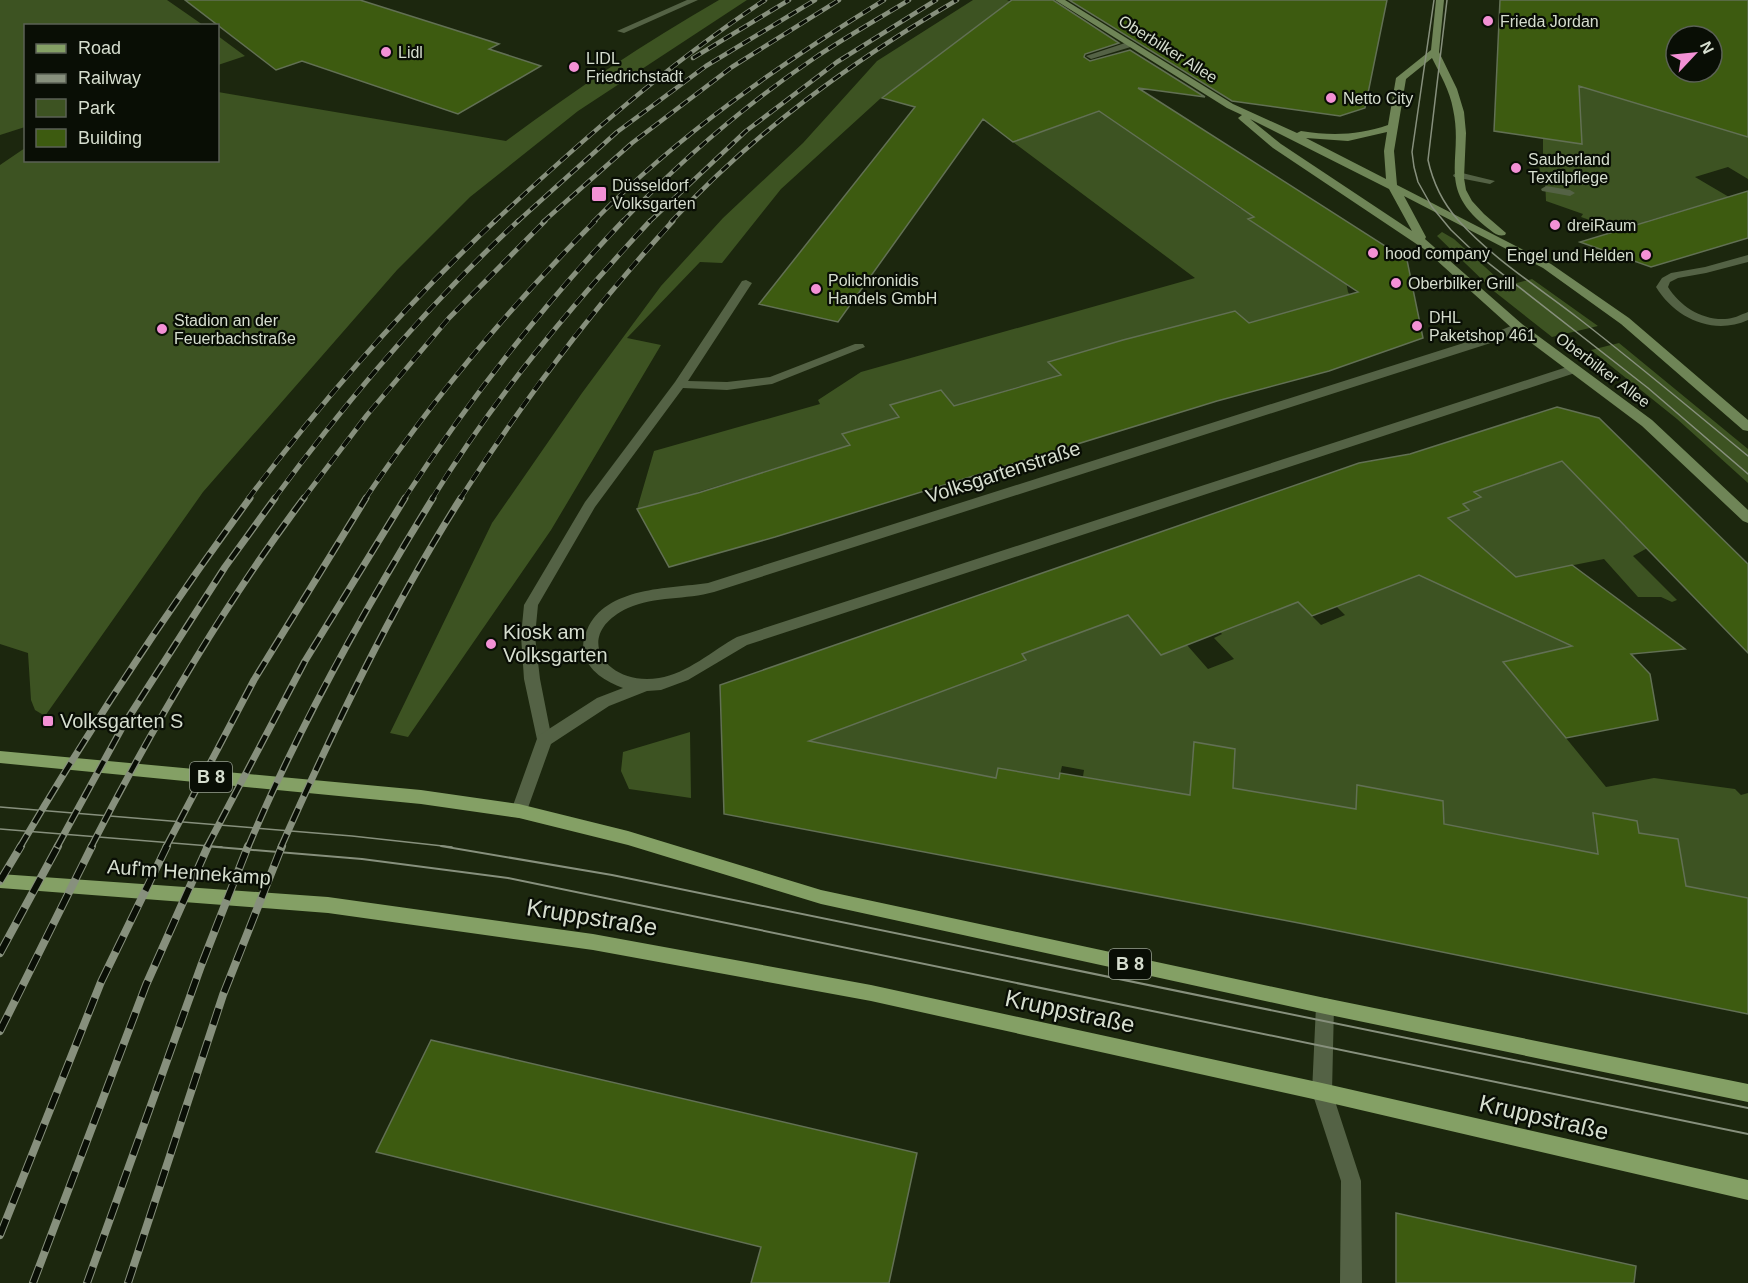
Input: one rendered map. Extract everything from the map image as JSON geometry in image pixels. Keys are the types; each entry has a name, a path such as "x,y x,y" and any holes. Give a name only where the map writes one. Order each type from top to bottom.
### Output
{"main road":[{"name":"Oberbilker Allee","path":"1059,0 1230,106 1287,132 1547,266 1625,321 1748,427"},
{"path":"1440,0 1434,52 1459,110 1458,176 1460,190 1468,206 1487,223 1547,266"},
{"path":"1428,247 1410,221 1392,185 1389,151 1401,78 1434,52"},
{"name":"Oberbilker Allee","path":"1230,106 1277,146 1388,218 1428,247 1518,327 1647,423 1748,518"},
{"path":"1287,132 1343,140 1366,136 1394,126"},
{"name":"B 8","path":"0,757 421,797 519,811 628,837 821,897 1325,1006 1748,1093"},
{"name":"Auf'm Hennekamp","path":"0,881 288,901 375,911"},
{"name":"Kruppstraße","path":"375,911 593,942 871,993 1322,1092 1748,1190"}],"street":[{"path":"621,30 694,0"},
{"path":"1091,56 1131,45"},
{"path":"1458,176 1490,181"},
{"path":"1546,189 1570,193"},
{"path":"1748,258 1706,270 1675,275 1666,280 1662,287 1667,298 1677,306 1707,321 1726,324 1748,316"},
{"path":"519,811 544,740 532,680 528,636 531,605 590,505 680,384 746,283"},
{"name":"Volksgartenstraße","path":"646,685 629,684 603,673 592,657 591,633 612,610 634,601 709,588 1496,337 1518,327"},
{"path":"680,384 727,386 772,380 859,347"},
{"name":"Volksgartenstraße","path":"544,740 603,702 646,685 677,678 742,641 1575,369"},
{"path":"1325,1006 1322,1092 1351,1181 1351,1283"}],"green space":[{"path":"0,0 167,0 202,24 24,24 24,127 0,135"},
{"name":"Stadion an der Feuerbachstraße","path":"719,0 747,0 578,111 470,197 397,270 203,492 45,716 35,710 31,700 28,653 0,644 0,165 24,149 24,162 219,162 219,92 506,141 664,33"},
{"path":"973,0 1011,2 881,98 781,189 722,263 700,262 627,338 661,345 551,530 408,737 390,733 492,523 582,393 661,286 723,218 803,143 877,61"},
{"path":"219,37 245,56 219,65"},
{"path":"1579,83 1748,131 1748,179 1728,167 1695,177 1729,197 1647,221 1636,236 1581,217 1583,214 1546,201 1545,179 1540,178 1539,158 1543,158 1543,137 1582,144 1548,118"},
{"path":"1100,111 1241,209 1244,208 1257,217 1249,220 1279,240 1288,238 1346,281 1348,292 1360,309 1289,317 1049,362 1071,387 1025,392 1020,386 998,393 964,418 941,390 891,405 904,423 858,429 843,434 850,445 698,492 702,499 675,499 637,509 654,451 820,404 818,400 861,372 1195,278 1013,142"},
{"path":"1442,232 1454,239 1506,286 1532,279 1598,326 1552,337 1495,292 1437,236"},
{"path":"1619,343 1748,449 1748,483 1677,419 1591,350"},
{"path":"1570,448 1599,499 1625,527 1631,526 1651,546 1633,556 1677,600 1672,602 1661,597 1638,597 1604,559 1559,568 1506,615 1571,646 1566,738 1606,787 1654,778 1735,789 1741,795 1748,793 1748,898 1688,897 1678,839 1639,833 1637,821 1593,813 1600,869 1434,849 1443,801 1357,785 1356,813 1306,819 1307,801 1285,797 1232,796 1235,749 1194,742 1190,795 1132,785 1080,796 1084,770 1062,766 1059,779 998,768 996,778 827,766 800,730 1026,660 1022,654 1128,615 1161,655 1187,645 1208,669 1234,659 1214,638 1222,634 1204,614 1298,602 1321,625 1345,615 1336,606 1482,547 1460,528 1448,525 1446,518 1469,510 1463,504 1480,497 1474,492 1543,468 1545,458"},
{"path":"690,732 691,798 629,789 621,771 623,752"}],"building":[{"path":"185,0 360,0 499,44 489,49 541,66 458,114 302,61 276,70"},
{"path":"1012,0 1053,0 1119,43 1085,54 1084,57 1090,61 1130,50 1205,97 1138,88 1407,260 1423,338 1329,371 1217,401 775,537 669,567 637,509 698,493 850,445 842,434 899,417 890,405 941,390 954,406 1061,375 1048,362 1123,340 1235,311 1249,323 1358,292 1248,219 1254,217 1099,111 1013,142 983,119 838,322 759,304 915,107 882,98"},
{"path":"1069,0 1387,0 1365,108 1340,116 1232,101"},
{"path":"1500,0 1748,0 1748,137 1579,86 1582,144 1494,131"},
{"path":"1748,191 1748,238 1651,267 1580,242"},
{"path":"1557,407 1599,418 1748,564 1748,653 1562,461 1474,492 1481,497 1463,504 1469,510 1448,518 1516,577 1572,565 1685,649 1631,654 1650,674 1658,720 1566,738 1503,662 1572,646 1419,575 1312,616 1298,602 1161,655 1128,615 1022,654 1026,660 809,741 996,778 998,768 1059,779 1060,773 1190,795 1194,742 1235,749 1233,788 1356,809 1357,785 1443,801 1444,824 1598,854 1593,813 1637,821 1639,833 1678,839 1686,886 1748,898 1748,1014 1304,924 724,814 720,685 1359,463 1410,454"},
{"path":"431,1040 917,1153 889,1283 751,1283 761,1247 376,1152"},
{"path":"1396,1213 1636,1266 1634,1283 1396,1283"}],"tram line":[{"path":"1434,0 1412,152 1418,182 1432,207 1473,251 1648,388 1748,474"},
{"path":"1447,0 1428,160 1435,184 1447,206 1471,234 1500,260 1600,335 1748,456"},
{"path":"0,807 352,836 452,847"},
{"path":"0,829 222,847"},
{"path":"204,846 362,859 508,878 1748,1134"},
{"path":"441,846 612,875 1748,1108"}],"railway":[{"path":"494,222 625,105 693,51 765,0"},
{"path":"693,58 789,0"},
{"path":"517,222 617,132 706,66 815,0"},
{"path":"543,222 632,143 732,67 839,0"},
{"path":"593,222 660,159 695,130 769,75 884,0"},
{"path":"623,221 690,155 764,94 827,50 909,0"},
{"path":"650,221 746,131 837,62 936,0"},
{"path":"671,222 736,158 806,100 879,48 957,0"},
{"path":"248,499 305,426 397,320 495,221"},
{"path":"274,499 330,426 390,354 452,286 518,221"},
{"path":"303,499 367,415 449,318 545,221"},
{"path":"365,499 417,425 473,355 595,221"},
{"path":"404,499 454,426 507,355 563,287 623,221"},
{"path":"432,499 481,425 534,354 650,221"},
{"path":"460,499 509,425 560,355 673,221"},
{"path":"20,847 130,670 250,498"},
{"path":"57,847 123,726 225,567 275,498"},
{"path":"91,847 190,668 245,582 304,498"},
{"path":"166,847 254,680 366,498"},
{"path":"207,847 305,661 405,498"},
{"path":"248,847 289,757 334,669 433,498"},
{"path":"281,847 387,625 461,498"},
{"path":"0,881 21,846"},
{"path":"0,953 58,846"},
{"path":"0,1031 92,846"},
{"path":"0,1235 101,982 167,846"},
{"path":"33,1283 146,985 208,846"},
{"path":"87,1283 201,966 248,846"},
{"path":"128,1283 223,995 282,846"}],"place":[{"name":"Frieda Jordan","path":"1488,21"},
{"name":"Lidl","path":"386,52"},
{"name":"LIDL Friedrichstadt","path":"574,67"},
{"name":"Netto City","path":"1331,98"},
{"name":"Sauberland Textilpflege","path":"1516,168"},
{"name":"Düsseldorf Volksgarten","path":"599,194"},
{"name":"dreiRaum","path":"1555,225"},
{"name":"hood company","path":"1373,253"},
{"name":"Engel und Helden","path":"1646,255"},
{"name":"Oberbilker Grill","path":"1396,283"},
{"name":"Polichronidis Handels GmbH","path":"816,289"},
{"name":"DHL Paketshop 461","path":"1417,326"},
{"name":"Stadion an der Feuerbachstraße","path":"162,329"},
{"name":"Kiosk am Volksgarten","path":"491,644"},
{"name":"Volksgarten S","path":"48,721"}]}
